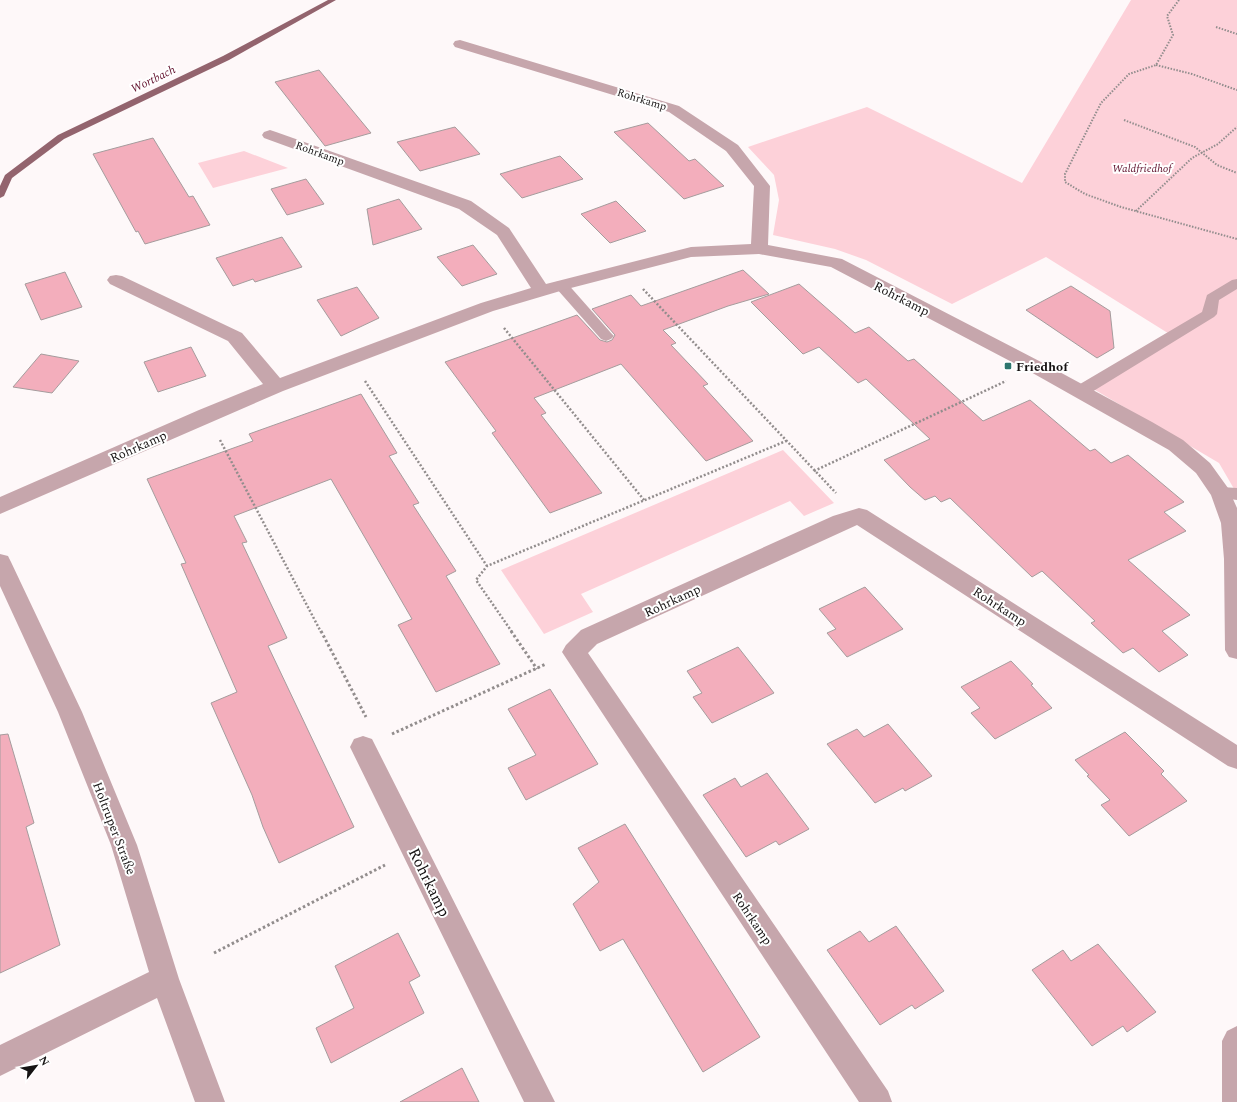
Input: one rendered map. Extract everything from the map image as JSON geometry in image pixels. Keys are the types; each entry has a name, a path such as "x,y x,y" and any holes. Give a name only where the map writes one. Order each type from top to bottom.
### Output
{"street":[{"name":"Rohrkamp","path":"460,44 674,109 732,148 762,186 759,248"},
{"name":"Rohrkamp","path":"270,135 465,205 502,232 541,290"},
{"name":"Rohrkamp","path":"0,506 206,415 276,386 487,307 561,284 691,252 759,248 836,263 1081,391 1176,446 1203,468 1229,493 1235,559 1237,650"},
{"path":"116,280 234,337 276,386"},
{"name":"Rohrkamp","path":"877,1102 574,652 589,637 841,522 859,516 1237,758"},
{"name":"Holtruper Straße","path":"0,562 70,712 124,845 165,979 210,1102"},
{"name":"Rohrkamp","path":"370,744 414,850 540,1102"},
{"path":"0,1061 165,979"},
{"path":"1236,1102 1237,1041"}],"lane":[{"path":"1081,391 1209,314 1212,298 1237,283"},
{"path":"561,284 606,336"}],"path":[{"path":"1156,65 1173,35 1167,16 1179,0"},
{"path":"1216,27 1237,34"},
{"path":"1237,90 1192,74 1156,65 1129,74 1101,103 1065,174 1065,182 1075,190 1087,195 1136,211 1237,239"},
{"path":"1124,120 1195,146 1217,165 1237,173"},
{"path":"1136,211 1192,158 1218,144 1237,127"},
{"path":"623,268 814,471 859,516"},
{"path":"487,307 644,500"},
{"path":"350,358 487,566"},
{"path":"814,471 1036,367"},
{"path":"206,415 370,744 574,652"},
{"path":"537,669 476,580 487,566 786,441"},
{"path":"214,953 414,850"}],"green space":[{"name":"Waldfriedhof","path":"1131,0 1237,0 1237,494 1219,463 1090,387 1171,335 1046,257 952,304 866,260 835,249 773,235 779,200 774,175 748,147 867,107 1022,183"},
{"path":"244,151 288,168 213,188 198,163"},
{"path":"783,450 834,503 804,516 790,501 581,594 593,612 544,634 501,570"}],"building":[{"path":"319,70 371,133 325,146 275,82"},
{"path":"648,123 689,161 695,159 724,186 684,199 614,132"},
{"path":"455,127 480,154 420,171 397,142"},
{"path":"153,138 189,197 193,196 210,225 145,244 138,231 136,232 93,154"},
{"path":"560,156 583,179 522,198 500,174"},
{"path":"306,179 324,204 287,215 271,189"},
{"path":"399,199 422,229 373,245 367,209"},
{"path":"616,201 646,231 610,243 581,214"},
{"path":"282,237 302,267 255,282 253,279 233,286 216,258"},
{"path":"473,245 497,274 462,286 437,257"},
{"path":"743,270 769,294 728,306 663,330 676,343 671,345 708,384 703,386 753,441 706,461 621,364 534,398 546,413 541,415 602,493 550,513 492,433 496,431 445,362 577,315 600,340 607,342 612,340 615,335 592,309 631,295 641,306"},
{"path":"65,272 82,307 41,320 25,284"},
{"path":"799,284 855,333 869,327 908,361 914,359 983,421 1030,400 1090,451 1095,449 1111,463 1128,455 1184,502 1164,512 1186,531 1128,560 1190,615 1162,631 1188,655 1159,672 1133,648 1123,653 1091,623 1095,621 1042,571 1032,577 950,498 941,502 935,496 925,500 910,487 884,460 930,439 866,379 858,383 819,347 803,354 751,302"},
{"path":"1071,286 1110,311 1114,348 1097,358 1026,310"},
{"path":"357,287 379,318 341,336 317,300"},
{"path":"191,347 206,376 158,392 144,362"},
{"path":"41,354 79,361 52,393 13,387"},
{"path":"361,394 397,453 389,456 419,503 413,505 456,571 446,576 500,664 436,692 398,625 412,619 331,479 234,516 247,542 242,543 287,638 268,646 354,827 279,863 263,827 252,795 211,703 237,692 181,564 186,563 147,479 253,441 249,434"},
{"path":"865,587 903,629 847,657 827,633 836,629 819,609"},
{"path":"738,647 774,693 712,723 693,697 702,693 687,671"},
{"path":"1011,661 1033,684 1031,685 1052,708 995,739 971,713 980,708 961,687"},
{"path":"550,689 598,764 526,800 508,768 536,755 508,709"},
{"path":"888,724 932,776 905,791 903,788 875,803 827,744 857,729 864,737"},
{"path":"1125,732 1164,771 1161,774 1187,801 1129,836 1101,805 1110,800 1087,776 1089,775 1075,760"},
{"path":"8,734 34,823 26,827 60,945 0,973 0,735"},
{"path":"767,773 809,829 779,845 776,841 746,857 703,795 735,778 741,787"},
{"path":"625,824 760,1037 703,1072 623,939 600,951 573,904 599,882 578,848"},
{"path":"896,926 944,991 915,1009 912,1005 880,1025 827,950 860,931 869,942"},
{"path":"398,933 420,976 409,982 424,1013 331,1063 316,1028 354,1008 335,966"},
{"path":"1098,944 1156,1012 1127,1032 1123,1026 1092,1046 1032,970 1063,950 1071,961"},
{"path":"462,1068 479,1102 400,1102"}],"waterway":[{"name":"Wortbach","path":"0,196 8,177 61,137 226,58 333,0"}],"place":[{"name":"Friedhof","path":"1008,366"}]}
